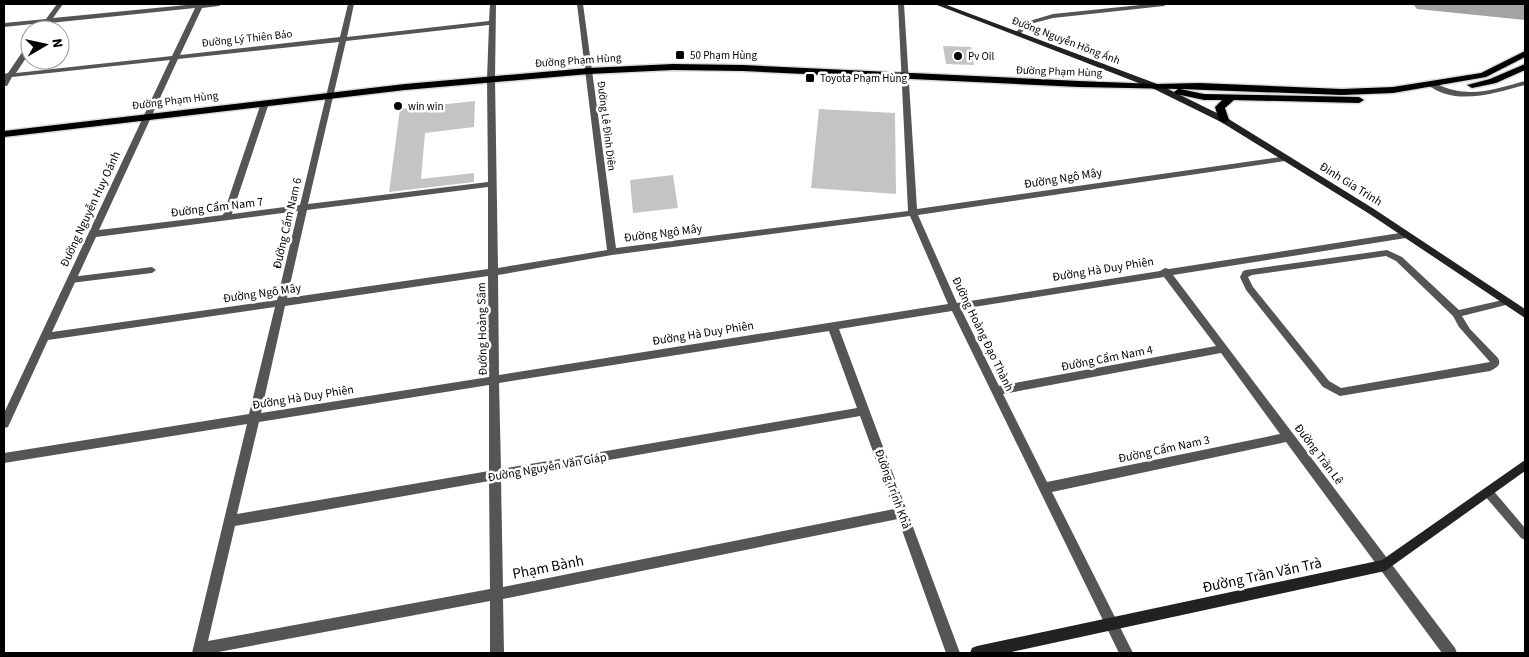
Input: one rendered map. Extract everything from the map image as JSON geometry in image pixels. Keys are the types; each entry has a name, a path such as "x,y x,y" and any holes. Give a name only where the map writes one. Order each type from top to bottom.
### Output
{"main road":[{"name":"Đường Phạm Hùng","path":"4,134 265,103 589,70 709,67 1157,87 1199,86 1342,92 1393,90 1483,75 1525,54"},
{"name":"Đường Phạm Hùng","path":"1157,87 1204,97 1340,101 1401,98 1493,81 1525,66"},
{"path":"1224,120 1220,107 1231,98"}],"street":[{"path":"49,20 60,4"},
{"path":"57,20 219,4"},
{"name":"Đường Cẩm Nam 6","path":"200,651 351,4"},
{"name":"Đường Hoàng Sâm","path":"493,4 491,79 497,653"},
{"name":"Đường Lê Đình Diên","path":"580,4 612,252"},
{"name":"Đường Hoàng Đạo Thành","path":"902,4 904,76 913,214 954,306 1126,653"},
{"name":"Đường Nguyễn Hồng Ánh","path":"939,4 1157,87"},
{"name":"Đường Nguyễn Huy Oánh","path":"4,424 199,5"},
{"name":"Đường Lý Thiên Bảo","path":"7,75 492,23"},
{"path":"4,25 20,24"},
{"path":"4,84 7,75 20,59"},
{"path":"1431,84 1441,90 1464,96 1495,91 1525,83"},
{"name":"Đinh Gia Trinh","path":"1157,87 1224,120 1406,235 1525,314"},
{"path":"226,218 265,103"},
{"name":"Đường Ngô Mây","path":"44,337 494,272 612,252 913,214 1285,158"},
{"name":"Đường Cẩm Nam 7","path":"92,234 492,184"},
{"name":"Đường Hà Duy Phiên","path":"4,458 1406,235"},
{"name":"Đường Trần Lê","path":"1165,272 1450,653"},
{"name":"Đường Trịnh Khả","path":"832,325 953,653"},
{"name":"Đường Cẩm Nam 4","path":"996,391 1223,349"},
{"name":"Đường Nguyễn Văn Giáp","path":"230,522 864,411"},
{"name":"Đường Cẩm Nam 3","path":"1045,488 1289,438"},
{"name":"Đường Trần Văn Trà","path":"977,653 1385,565 1525,465"},
{"name":"Phạm Bành","path":"200,651 902,513"}],"lane":[{"path":"1018,33 1028,22 1053,16 1164,4"},
{"path":"1393,254 1457,314 1457,318 1495,360 1495,364 1490,367 1340,392 1326,384 1249,288 1244,277 1246,273 1252,272 1393,254"},
{"path":"71,280 152,270"},
{"path":"1457,314 1507,302"},
{"path":"1488,492 1525,535"}],"shaded area":[{"path":"1413,4 1525,4 1525,20 1417,9"}],"building":[{"name":"Pv Oil","path":"943,46 971,47 974,65 946,64"},
{"path":"475,101 474,127 425,133 421,179 474,173 474,182 389,192 400,109"},
{"path":"819,109 895,113 896,194 811,188"},
{"path":"673,175 678,208 633,213 630,180"}],"place":[{"name":"50 Phạm Hùng","path":"680,55"},
{"name":"Pv Oil","path":"958,56"},
{"name":"Toyota Phạm Hùng","path":"810,78"},
{"name":"win win","path":"398,106"}]}
